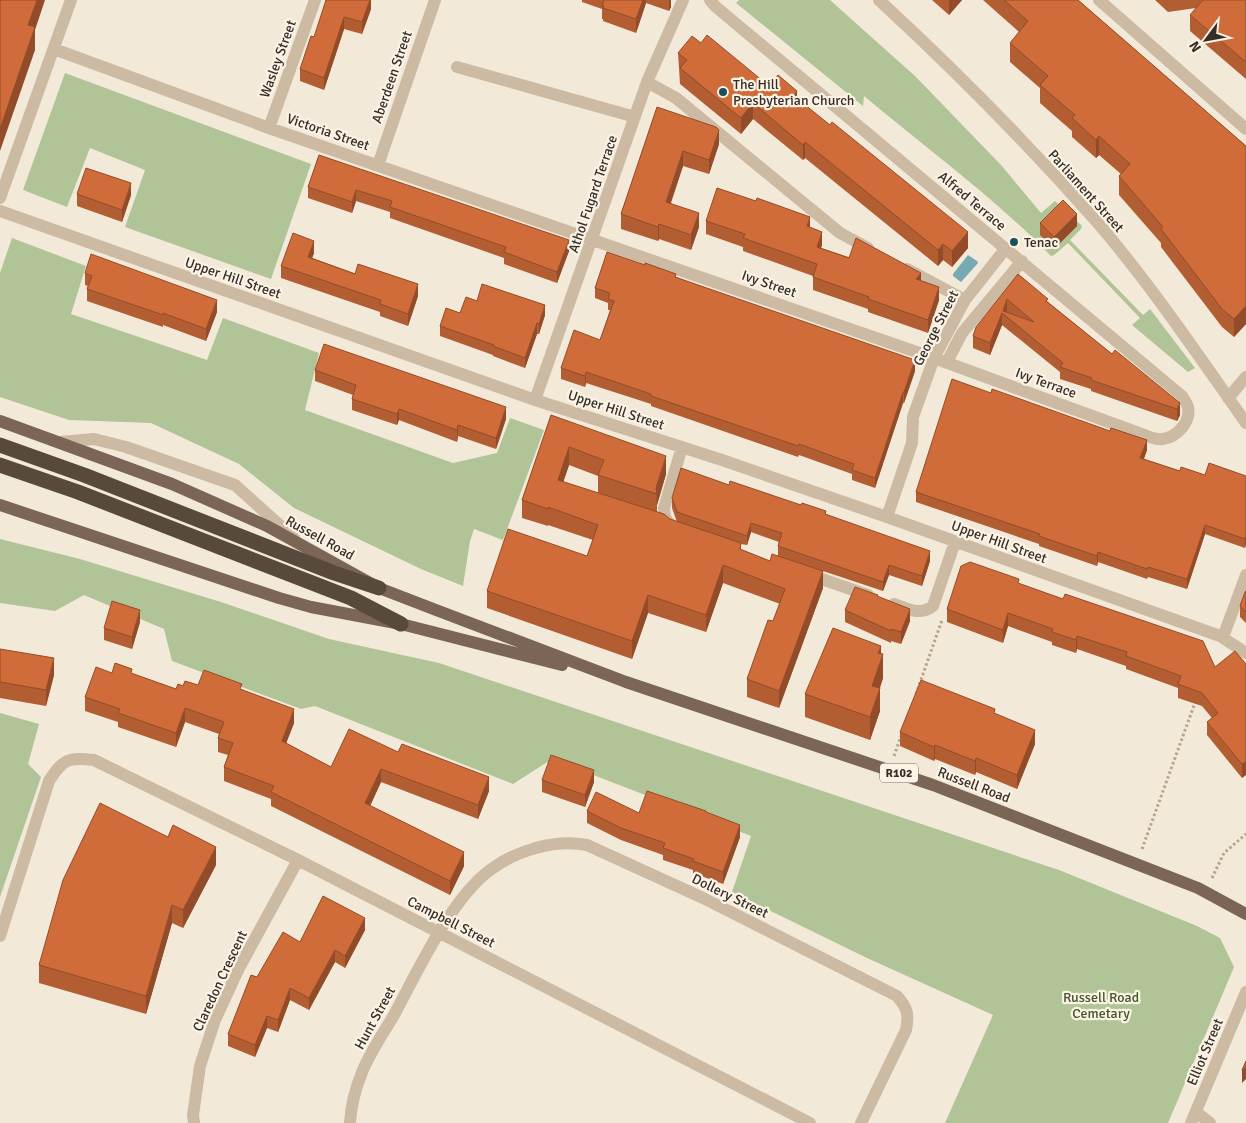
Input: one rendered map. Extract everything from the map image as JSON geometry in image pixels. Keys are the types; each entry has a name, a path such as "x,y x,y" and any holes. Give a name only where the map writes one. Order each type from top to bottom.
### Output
{"highway":[{"path":"0,445 84,475 334,573 379,588"},
{"path":"0,465 78,492 351,598 401,624"}],"main road":[{"name":"Russell Road","path":"0,420 172,484 267,526 379,588 626,682 933,785 1205,892 1246,914"},
{"name":"Russell Road","path":"0,505 279,598 401,624 626,682"}],"street":[{"path":"0,198 71,0"},
{"name":"Wasley Street","path":"269,128 315,0"},
{"name":"Aberdeen Street","path":"378,165 435,0"},
{"name":"Athol Fugard Terrace","path":"535,400 593,240 647,82 683,0"},
{"name":"Alfred Terrace","path":"710,0 716,7 1182,396 1188,407 1188,418 1184,426 1178,432 1163,439 1147,436"},
{"name":"Parliament Street","path":"879,0 948,64 1097,223 1165,309 1246,423"},
{"path":"1099,0 1246,129"},
{"name":"Victoria Street","path":"54,49 269,128 593,240"},
{"path":"456,68 635,117"},
{"path":"647,82 676,98 840,233 882,255"},
{"name":"Upper Hill Street","path":"0,212 535,400 682,447 887,517 1222,637 1246,653"},
{"name":"Ivy Street","path":"593,240 934,358"},
{"name":"George Street","path":"887,517 912,443 913,417 934,358 965,300 1006,248"},
{"name":"George Street","path":"947,362 962,333 1022,262"},
{"path":"898,264 965,300"},
{"name":"Ivy Terrace","path":"934,358 1147,436"},
{"path":"1228,398 1246,377"},
{"path":"60,442 94,438 126,447 235,485 304,547"},
{"path":"668,524 664,508 682,447"},
{"path":"649,518 668,524 673,529 682,532"},
{"path":"796,571 918,612 933,606 955,542"},
{"path":"1222,637 1246,575"},
{"name":"Campbell Street","path":"0,936 49,781 59,766 74,757 94,760 298,860 810,1123"},
{"name":"Dollery Street","path":"440,933 460,901 474,884 491,869 529,850 571,842 587,845 702,898 897,996 905,1005 908,1018 906,1030 861,1123"},
{"name":"Claredon Crescent","path":"194,1123 193,1115 200,1066 215,1020 239,968 298,860"},
{"name":"Hunt Street","path":"350,1123 351,1108 361,1074 440,933"},
{"name":"Elliot Street","path":"1193,1118 1246,992"},
{"path":"1193,1118 1210,1123"}],"path":[{"path":"916,696 938,630"},
{"path":"1136,864 1196,700"},
{"path":"889,770 902,733"},
{"path":"1205,892 1224,853 1246,834"}],"green space":[{"path":"739,0 830,0 915,76 1001,165 1041,213 1055,201 1082,226 1070,240 1143,315 1150,309 1195,368 1188,372 1132,325 1140,318 1068,243 1051,256 1007,214 960,174 864,96 863,106 736,3"},
{"path":"65,73 311,164 271,279 125,227 145,170 90,148 67,207 23,190"},
{"path":"12,238 86,266 71,314 207,360 223,318 319,353 305,410 453,463 497,453 510,418 544,430 503,540 474,529 470,541 463,586 421,569 294,508 239,464 151,423 69,420 0,397 0,273"},
{"name":"Russell Road Cemetary","path":"0,539 80,559 221,602 329,639 439,663 1059,870 1197,926 1220,938 1234,967 1168,1123 945,1123 993,1015 867,958 732,892 751,836 552,759 513,784 315,706 301,709 172,661 164,629 84,595 55,611 0,603"},
{"path":"0,713 39,724 28,764 41,777 0,897"}],"water":[{"path":"968,255 978,263 961,282 953,274"}],"building":[{"path":"0,0 37,0 28,25 35,27 0,129"},
{"path":"326,0 370,0 362,22 344,17 324,78 300,69 311,36 314,37"},
{"path":"604,0 643,0 636,19 603,8"},
{"path":"1004,0 1078,0 1246,146 1246,306 1234,319 1222,309 1161,229 1163,227 1119,176 1130,164 1099,136 1096,140 1072,118 1075,115 1040,85 1048,76 1010,43 1028,21"},
{"path":"1203,0 1246,0 1246,62 1190,15"},
{"path":"707,35 769,86 778,75 797,91 794,96 830,125 832,122 968,232 952,251 943,244 938,250 805,142 803,145 753,103 741,118 680,68 687,60 678,53 692,36 701,43"},
{"path":"657,107 716,127 719,130 709,160 683,151 666,202 699,213 691,235 659,224 658,227 621,214"},
{"path":"319,155 569,240 557,272 504,252 506,247 390,207 392,201 356,190 352,202 308,187"},
{"path":"86,168 131,183 122,210 77,194"},
{"path":"717,188 756,201 757,198 810,217 807,226 822,232 817,247 849,258 856,238 921,273 916,279 939,287 928,320 813,277 817,264 743,238 745,234 706,221"},
{"path":"1063,200 1077,214 1054,237 1040,223"},
{"path":"293,233 314,241 308,257 355,274 358,264 418,284 408,314 380,304 381,300 281,266"},
{"path":"607,252 645,265 645,263 676,274 675,277 915,360 875,478 852,470 854,464 799,444 798,446 586,372 585,376 561,368 574,330 600,340 614,301 608,299 610,293 595,288"},
{"path":"91,254 217,300 206,329 87,289 92,276 85,273"},
{"path":"1018,274 1048,299 1046,301 1112,354 1115,350 1180,403 1177,409 1091,380 1092,378 1060,367 1063,363 1002,313 990,343 973,336 976,327","holes":["1007,299 1034,322 1003,311"]},
{"path":"482,284 545,305 525,358 440,326 446,308 460,313 466,297 477,301"},
{"path":"324,344 506,407 496,438 458,425 457,430 399,409 397,414 352,399 356,385 315,370"},
{"path":"952,379 991,393 992,389 1110,431 1111,428 1147,440 1140,458 1180,471 1181,467 1205,475 1209,463 1246,476 1245,539 1205,525 1187,579 1148,567 1147,569 1098,552 1097,556 1039,536 1040,534 916,492"},
{"path":"551,415 666,456 656,488 657,494 598,475 604,460 569,447 558,480 664,514 670,519 741,543 740,549 770,561 772,554 823,571 779,691 747,679 768,620 773,621 785,589 723,565 706,615 648,595 632,641 487,591 508,529 587,556 598,525 522,500"},
{"path":"681,468 729,485 730,481 801,505 802,503 826,511 825,514 930,551 922,576 889,565 883,582 778,546 782,533 751,523 747,536 677,512 672,498"},
{"path":"970,562 1019,579 1018,583 1063,599 1065,594 1203,641 1215,667 1235,651 1246,664 1246,761 1242,764 1207,722 1218,713 1202,693 1178,684 1181,676 1126,656 1127,652 1077,636 1076,640 1052,632 1053,629 1008,613 1003,630 947,609 961,566"},
{"path":"855,587 910,609 901,632 891,629 891,631 845,610"},
{"path":"1246,591 1246,612 1240,606"},
{"path":"112,601 140,610 132,637 104,628"},
{"path":"833,628 881,646 878,653 883,654 872,686 880,688 870,717 805,694"},
{"path":"0,649 54,658 46,690 0,682"},
{"path":"115,663 132,669 131,673 176,689 178,684 183,686 185,681 198,685 204,670 242,684 240,689 294,709 282,741 331,767 349,729 398,752 402,744 489,777 478,805 381,769 365,803 464,852 450,881 271,792 274,786 224,767 233,743 218,738 224,722 185,708 176,733 118,713 120,709 85,697 96,667 112,673"},
{"path":"921,680 995,709 994,713 1035,730 1017,775 976,758 975,761 935,745 934,747 900,732"},
{"path":"551,755 594,770 585,795 542,780"},
{"path":"647,791 740,825 723,872 663,848 665,843 621,828 587,811 596,792 639,813"},
{"path":"100,803 168,837 173,825 216,847 183,910 172,905 146,996 39,965 63,880"},
{"path":"323,896 365,918 345,956 335,950 309,998 290,988 278,1020 267,1016 255,1045 228,1034 251,975 257,977 283,932 300,942"}],"place":[{"name":"The Hill Presbyterian Church","path":"723,92"},
{"name":"Tenac","path":"1014,242"}]}
